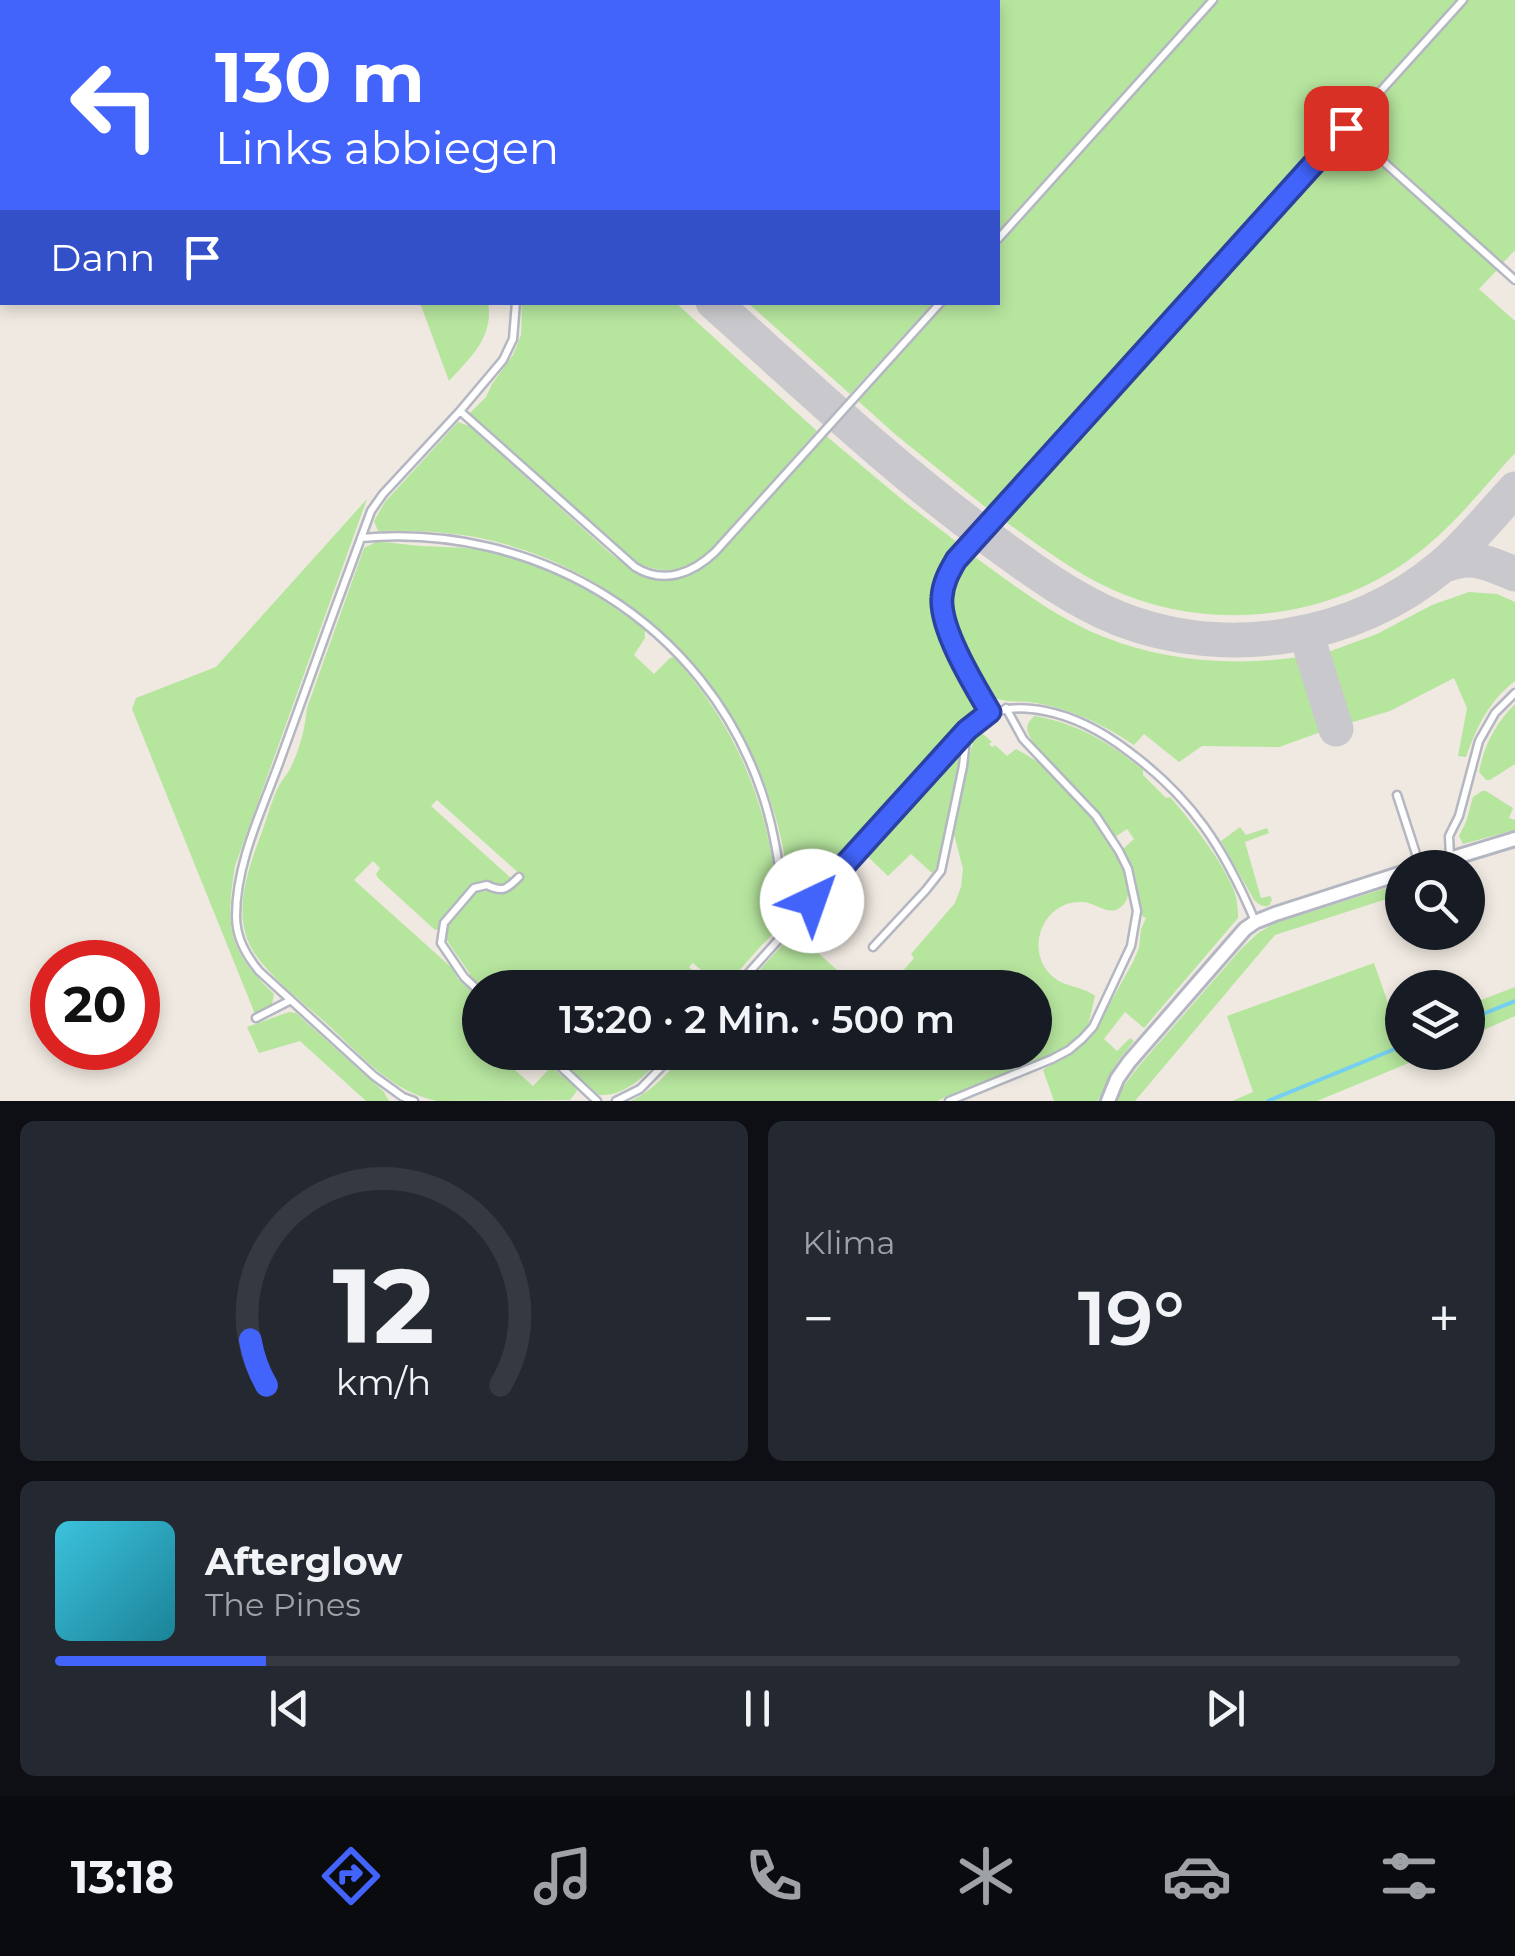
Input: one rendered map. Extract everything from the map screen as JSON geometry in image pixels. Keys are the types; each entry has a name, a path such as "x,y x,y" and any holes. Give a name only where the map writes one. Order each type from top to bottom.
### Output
{"street":[{"path":"1480,850 1514,841"},
{"path":"1108,1101 1129,1062 1238,936 1255,922 1385,879"}],"lane":[{"path":"1000,237 1213,0"},
{"path":"990,712 944,620 942,592 956,560 1463,0"},
{"path":"1346,128 1515,280"},
{"path":"414,1101 404,1099 374,1076 259,971 239,937 238,882 370,511 495,371 509,350 516,326 516,305"},
{"path":"460,411 644,573 686,573 715,552 937,305"},
{"path":"361,538 442,538 520,555 601,592 652,629 692,669 746,754 770,820 787,930"},
{"path":"1450,850 1449,836 1459,816 1483,732 1515,692"},
{"path":"949,1101 1052,1060 1082,1039 1093,1027 1131,946 1137,911 1128,869 1119,850 1096,816 1023,739 1006,708"},
{"path":"751,970 967,730 990,712 1006,708 1054,713 1081,722 1158,773 1190,808 1219,849 1255,922"},
{"path":"873,947 940,871 964,766 967,730"},
{"path":"1396,795 1414,850"},
{"path":"462,974 441,943 444,922 474,888 487,885 507,890 519,877"},
{"path":"256,1018 291,1000"},
{"path":"564,1070 597,1101"},
{"path":"616,1101 640,1089 658,1070"}],"green space":[{"path":"1000,0 1207,0 1000,229"},
{"path":"1217,0 1460,0 994,514 856,399 942,305 1000,305 1000,241"},
{"path":"1467,0 1515,0 1515,250 1502,264 1355,131 1354,123"},
{"path":"1349,135 1497,270 1479,289 1515,321 1515,453 1467,507 1402,564 1364,586 1323,602 1280,612 1237,615 1193,613 1109,588 1000,518 1342,137"},
{"path":"421,305 488,305 484,336 449,381"},
{"path":"522,305 678,305 817,431 703,556 678,569 660,570 639,564 469,414 486,397 521,335"},
{"path":"750,305 931,305 850,394"},
{"path":"458,422 469,426 611,554 643,574 663,578 700,568 825,435 958,543 938,586 937,605 949,646 974,696 971,717 799,904 793,905 775,815 742,735 716,693 684,654 648,620 565,567 519,548 459,534 378,531 374,521 385,502"},
{"path":"367,499 235,866 230,906 234,937 247,964 274,994 272,1004 255,1014 132,709 136,698 216,667"},
{"path":"376,542 499,553 544,568 608,604 645,630 645,638 634,655 654,674 674,657 694,681 728,732 753,787 770,846 779,918 772,934 740,970 701,970 693,963 689,967 692,970 467,970 446,939 447,926 477,890 483,887 506,892 523,877 437,800 431,806 513,880 504,887 476,883 435,930 378,878 380,868 373,861 354,880 452,968 462,983 462,1070 515,1070 533,1086 548,1070 555,1070 577,1091 570,1100 437,1101 405,1089 377,1070 279,982 247,939 242,908 252,859 274,796 297,753 307,708 364,548"},
{"path":"968,552 1051,610 1128,645 1201,660 1300,657 1324,731 1279,747 1202,746 1179,762 1144,734 1134,745 1062,709 991,696 968,664 946,602 949,581"},
{"path":"1469,592 1497,594 1515,602 1515,681 1485,715 1466,757 1458,756 1467,708 1454,678 1390,711 1343,725 1320,655"},
{"path":"1515,704 1515,764 1486,780 1479,772 1484,753"},
{"path":"1034,716 1064,723 1119,751 1143,770 1143,775 1166,798 1170,797 1204,840 1227,876 1237,902 1238,918 1144,1028 1125,1012 1104,1039 1117,1051 1130,1038 1134,1041 1118,1061 1098,1101 1054,1101 1043,1070 1052,1070 1052,1064 1079,1047 1096,1028 1139,948 1146,918 1142,916 1135,876 1123,849 1134,839 1127,829 1115,837 1035,746 1028,734 1028,723"},
{"path":"982,733 992,747 995,745 1007,756 1016,749 1053,775 1104,834 1127,879 1128,897 1118,909 1069,903 1049,916 1039,938 1047,970 904,970 914,958 911,954 955,903 961,887 963,869 954,834 973,740"},
{"path":"956,750 960,755 937,867 932,873 911,854 888,876 865,854"},
{"path":"1482,791 1513,808 1509,818 1515,820 1515,830 1463,844 1459,836 1473,797"},
{"path":"1240,827 1246,835 1267,828 1269,833 1245,842 1261,898 1272,899 1268,906 1254,900 1221,841"},
{"path":"1385,888 1385,899 1275,935 1135,1101 1117,1101 1138,1067 1241,949 1275,923"},
{"path":"832,891 854,912 817,952 837,970 760,970"},
{"path":"1374,963 1385,995 1385,1070 1392,1070 1317,1101 1232,1101 1253,1092 1227,1016"},
{"path":"1052,975 1095,996 1088,1026 1067,1047 1052,1054"},
{"path":"1515,987 1515,1016 1485,1029 1485,998"},
{"path":"296,1013 384,1092 389,1101 366,1101 300,1041 259,1053 247,1027"},
{"path":"570,1070 649,1070 628,1088 599,1095"},
{"path":"670,1070 1014,1070 937,1101 631,1101"}],"waterway":[{"path":"1485,1013 1515,1001"},
{"path":"1268,1101 1385,1053"}],"taxiway":[{"path":"716,305 887,457 997,544 1087,604 1161,632 1245,640 1288,636 1369,611 1442,566 1515,489"},
{"path":"1442,566 1471,560 1515,574"},
{"path":"1306,633 1336,729"}],"route":[{"path":"812,901 967,730 990,712 944,620 942,592 956,560 1346,128"}]}
